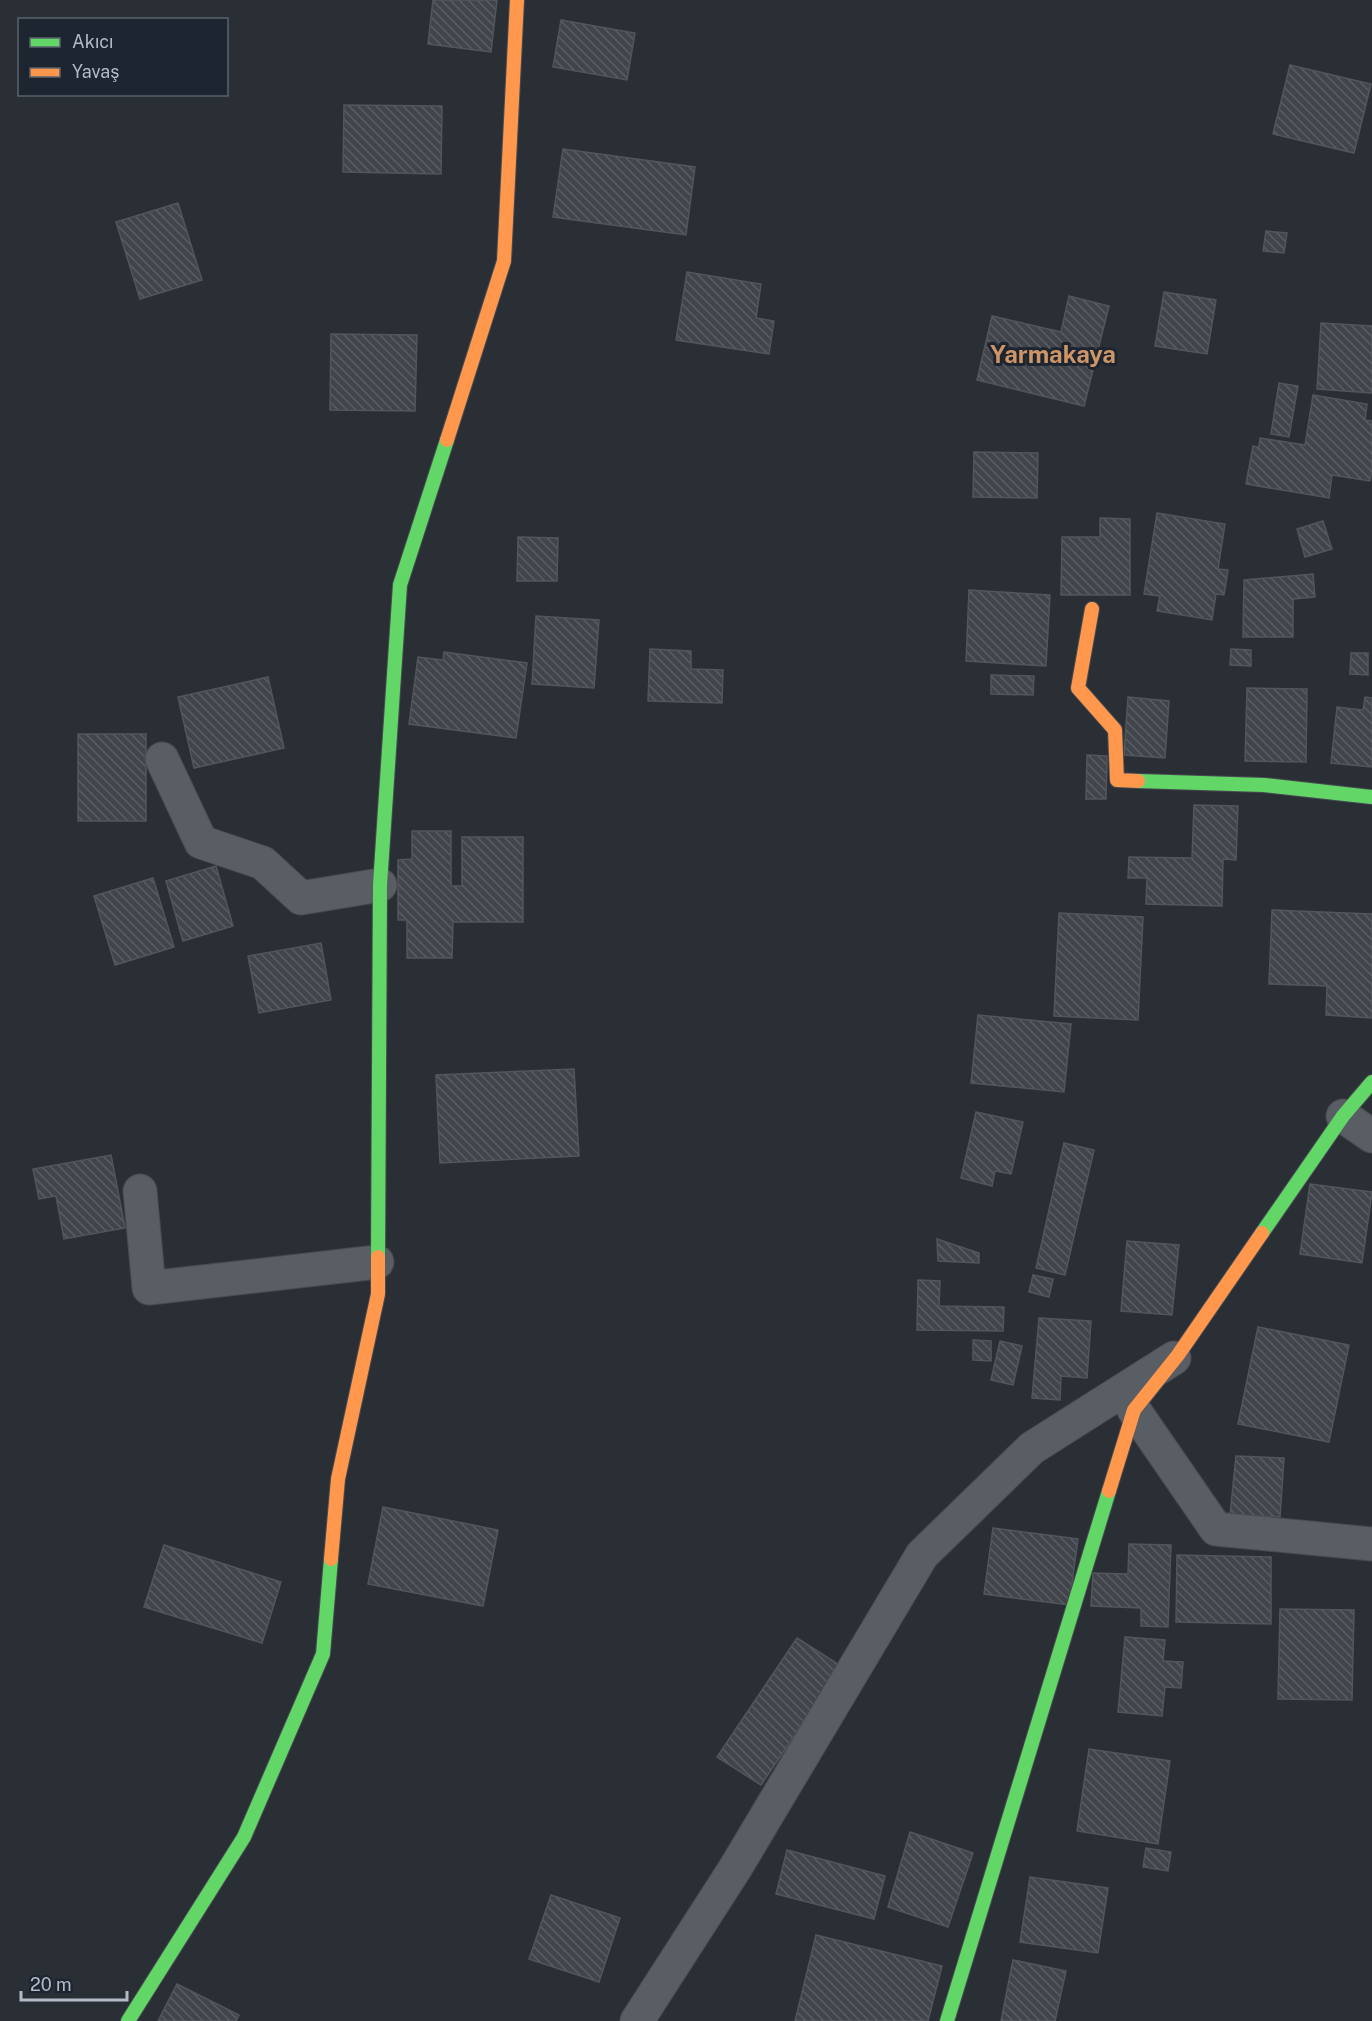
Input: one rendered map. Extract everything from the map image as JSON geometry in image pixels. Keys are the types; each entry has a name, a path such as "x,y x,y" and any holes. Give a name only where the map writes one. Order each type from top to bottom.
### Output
{"street":[{"path":"128,2021 244,1837 323,1654 338,1479 378,1294 380,885 400,585 504,261 518,0"},
{"path":"1092,609 1078,688 1114,730 1117,780 1264,785 1372,797"},
{"path":"162,759 201,842 263,863 301,898 380,885"},
{"path":"947,2021 1134,1410 1178,1355 1342,1116 1372,1082"},
{"path":"1342,1116 1372,1136"},
{"path":"140,1191 149,1288 377,1262"},
{"path":"637,2021 736,1867 922,1555 1032,1448 1178,1355"},
{"path":"1134,1410 1216,1529 1372,1544"}],"building":[{"path":"433,0 497,0 491,52 428,44"},
{"path":"561,20 635,33 627,80 553,67"},
{"path":"1290,65 1371,84 1354,153 1273,134"},
{"path":"344,105 442,106 441,174 343,172"},
{"path":"563,149 695,167 686,235 553,217"},
{"path":"178,203 202,280 140,299 116,222"},
{"path":"1266,231 1287,233 1284,253 1263,251"},
{"path":"687,272 761,284 756,318 774,321 769,354 676,340"},
{"path":"1164,292 1216,300 1207,354 1155,346"},
{"path":"1069,296 1109,306 1084,406 977,380 992,316 1061,332"},
{"path":"1321,323 1372,326 1372,393 1317,389"},
{"path":"331,334 417,335 415,411 330,410"},
{"path":"1279,383 1298,386 1289,437 1271,434"},
{"path":"1313,395 1367,404 1365,420 1372,421 1370,481 1332,475 1329,498 1246,484 1253,446 1259,447 1260,438 1305,445"},
{"path":"974,452 1038,453 1037,498 973,497"},
{"path":"1157,513 1225,524 1218,569 1228,570 1224,595 1216,594 1212,620 1157,611 1160,596 1144,594"},
{"path":"1100,518 1130,519 1130,595 1061,595 1062,537 1100,537"},
{"path":"1323,521 1332,549 1305,557 1297,529"},
{"path":"518,537 558,538 557,581 517,581"},
{"path":"1313,574 1315,597 1293,599 1293,637 1243,637 1244,580"},
{"path":"969,590 1050,595 1046,666 966,661"},
{"path":"536,616 599,620 594,688 532,684"},
{"path":"650,649 691,651 691,669 723,670 722,703 648,701"},
{"path":"1231,649 1251,650 1251,666 1230,665"},
{"path":"444,652 527,663 516,738 409,724 418,657 443,660"},
{"path":"1351,653 1368,653 1368,675 1350,674"},
{"path":"991,675 1034,676 1033,695 991,694"},
{"path":"268,677 284,748 194,768 178,697"},
{"path":"1247,688 1307,689 1306,762 1245,761"},
{"path":"1128,697 1169,701 1165,758 1124,755"},
{"path":"1365,697 1372,698 1372,767 1331,763 1337,707 1363,710"},
{"path":"78,734 146,734 146,821 78,821"},
{"path":"1087,755 1107,756 1106,799 1086,799"},
{"path":"1194,805 1238,806 1236,860 1223,859 1222,906 1146,904 1147,878 1128,878 1129,857 1192,858"},
{"path":"412,831 451,831 451,886 462,886 462,837 523,837 523,922 453,922 452,958 407,958 407,920 398,920 398,860 412,859"},
{"path":"216,866 233,926 183,941 166,881"},
{"path":"153,878 174,947 115,965 94,896"},
{"path":"1272,910 1372,914 1372,1018 1326,1015 1327,986 1269,984"},
{"path":"1059,913 1143,917 1138,1020 1054,1016"},
{"path":"321,943 331,1000 259,1013 248,956"},
{"path":"978,1015 1071,1024 1064,1092 971,1083"},
{"path":"574,1069 579,1156 440,1163 436,1075"},
{"path":"976,1112 1023,1122 1011,1174 995,1171 992,1186 961,1178"},
{"path":"1064,1143 1094,1150 1065,1275 1036,1268"},
{"path":"111,1155 125,1228 64,1239 56,1196 39,1199 33,1169"},
{"path":"1310,1184 1372,1192 1362,1263 1300,1254"},
{"path":"937,1239 979,1253 979,1263 938,1261"},
{"path":"1127,1241 1179,1245 1172,1315 1121,1311"},
{"path":"1033,1275 1053,1279 1049,1297 1029,1292"},
{"path":"918,1280 940,1281 939,1306 1004,1307 1003,1331 917,1330"},
{"path":"1039,1318 1091,1321 1087,1378 1061,1376 1060,1400 1032,1398"},
{"path":"1258,1327 1349,1345 1329,1442 1238,1424"},
{"path":"973,1340 991,1341 991,1361 973,1360"},
{"path":"1000,1341 1022,1346 1013,1385 991,1380"},
{"path":"1236,1456 1284,1458 1280,1517 1230,1515"},
{"path":"383,1507 498,1530 483,1606 368,1584"},
{"path":"993,1528 1078,1539 1069,1605 984,1594"},
{"path":"1129,1544 1171,1545 1168,1627 1141,1626 1141,1608 1091,1606 1093,1573 1128,1574"},
{"path":"164,1545 281,1582 262,1643 144,1607"},
{"path":"1177,1555 1271,1557 1271,1624 1176,1622"},
{"path":"1280,1609 1354,1610 1352,1700 1278,1699"},
{"path":"1125,1637 1165,1640 1163,1661 1183,1662 1181,1688 1165,1687 1162,1716 1118,1712"},
{"path":"797,1638 841,1666 761,1785 717,1757"},
{"path":"1089,1749 1170,1761 1158,1844 1077,1831"},
{"path":"910,1832 973,1853 948,1927 888,1907"},
{"path":"1146,1848 1171,1852 1168,1871 1143,1867"},
{"path":"787,1850 885,1876 874,1919 776,1894"},
{"path":"1030,1877 1108,1888 1098,1953 1020,1942"},
{"path":"551,1895 620,1918 599,1982 529,1959"},
{"path":"816,1935 942,1966 928,2021 795,2021"},
{"path":"1013,1960 1066,1971 1055,2021 1001,2021"},
{"path":"177,1984 239,2015 236,2021 158,2021"}],"traffic: fast":[{"path":"378,1257 380,885 400,585 447,440"},
{"path":"1138,781 1264,785 1372,797"},
{"path":"1262,1233 1343,1116 1372,1082"},
{"path":"947,2021 1109,1491"},
{"path":"128,2021 244,1837 323,1654 331,1559"}],"traffic: slow":[{"path":"447,440 504,261 517,0"},
{"path":"1092,609 1078,688 1115,730 1117,780 1138,781"},
{"path":"1109,1491 1134,1410 1178,1355 1262,1233"},
{"path":"331,1559 338,1479 378,1294 378,1257"}],"district":[{"name":"Yarmakaya","path":"1053,354"}]}
